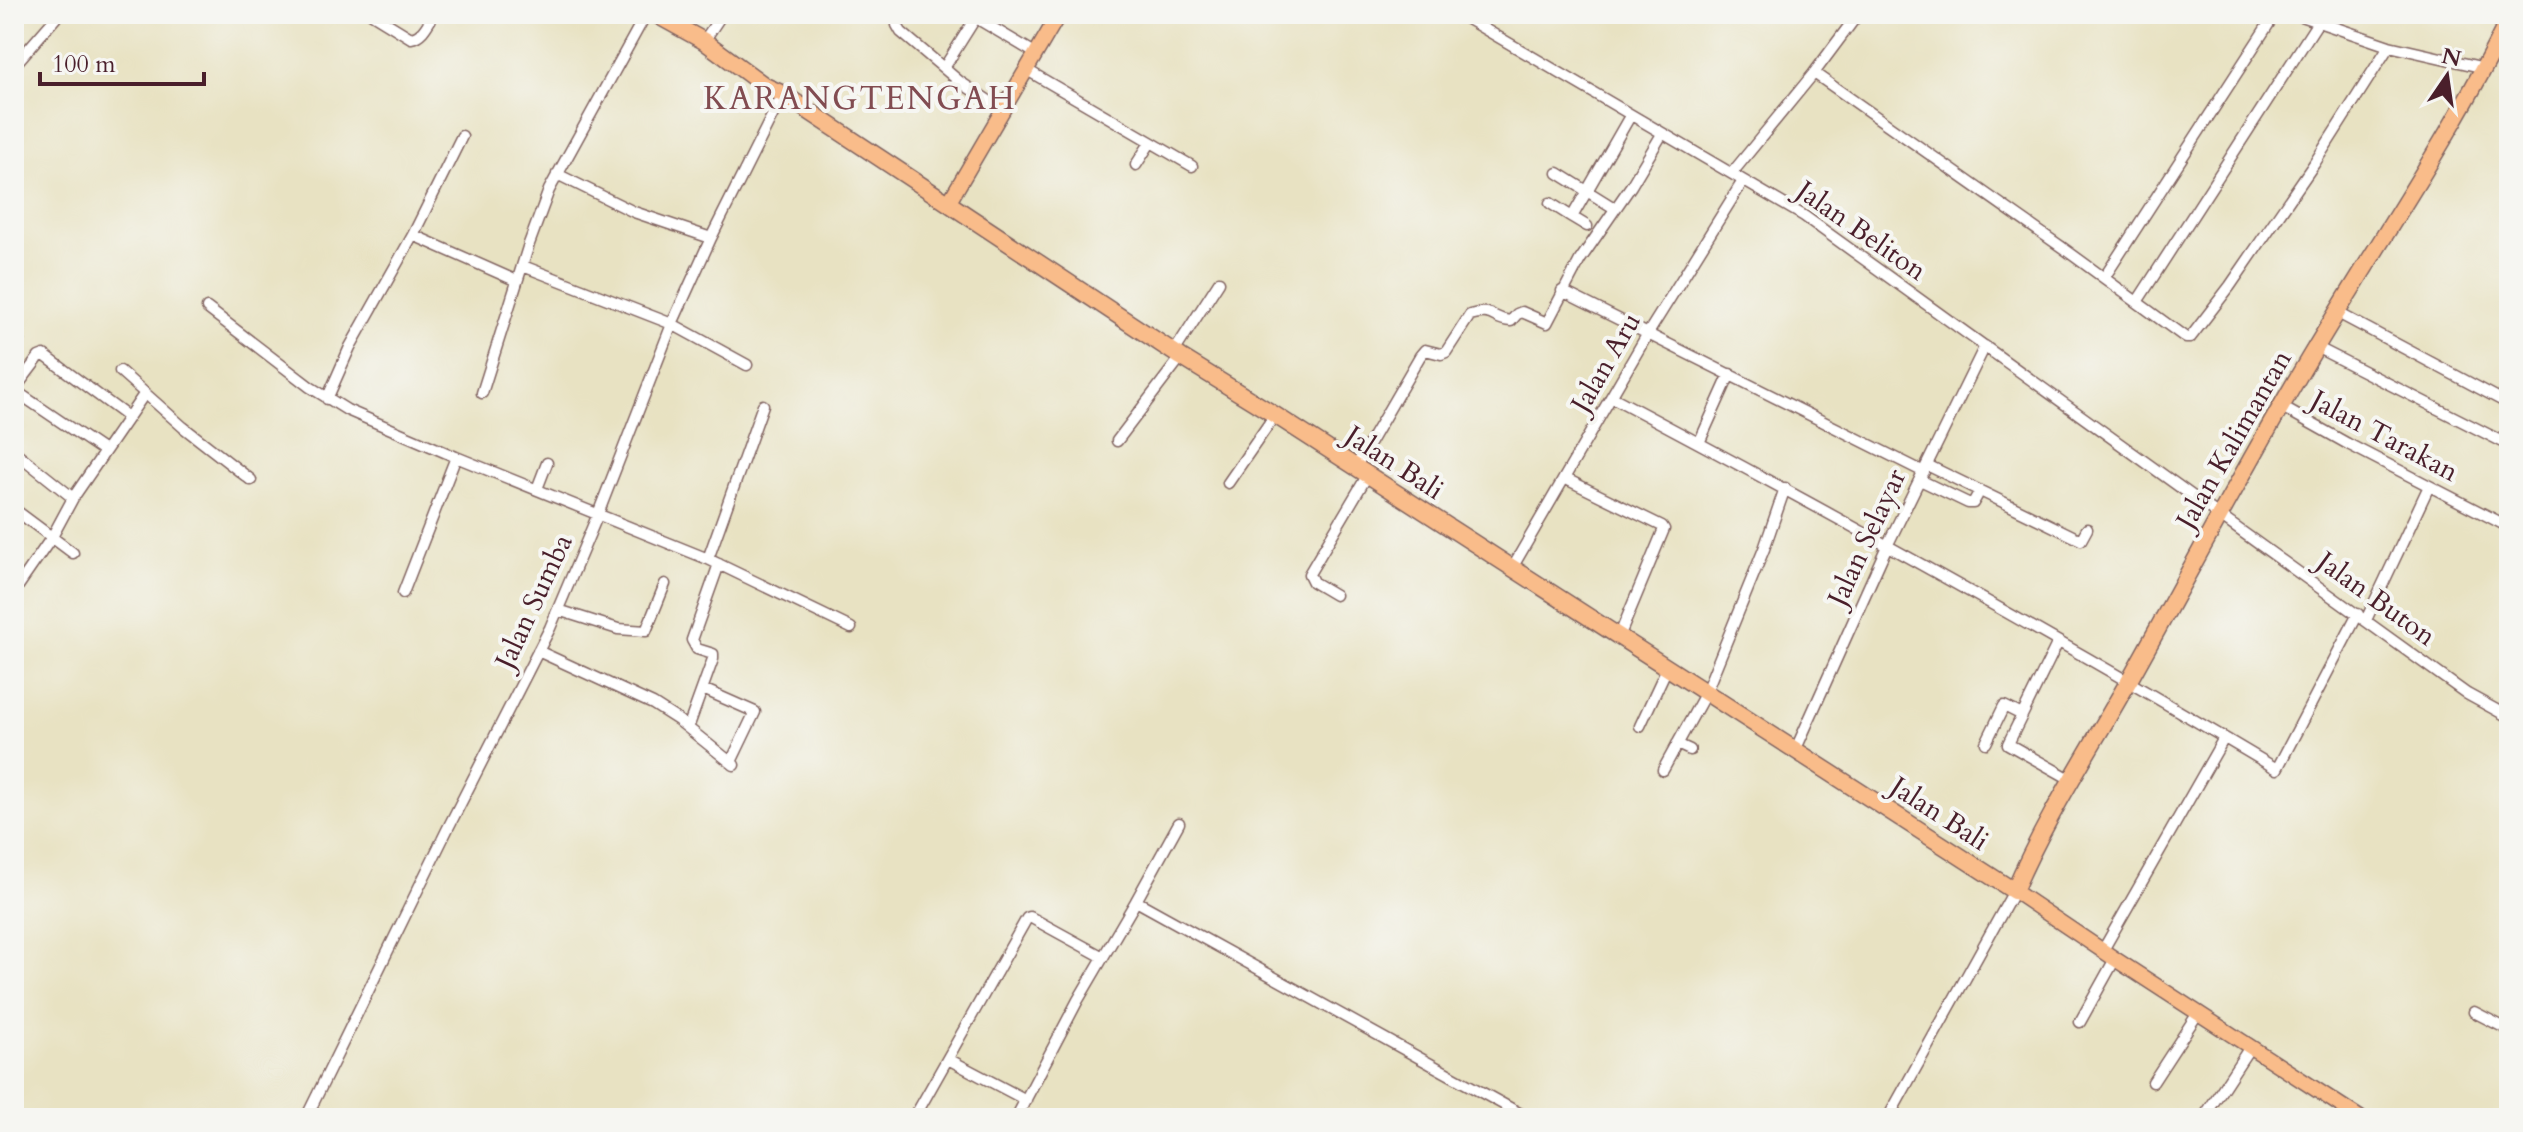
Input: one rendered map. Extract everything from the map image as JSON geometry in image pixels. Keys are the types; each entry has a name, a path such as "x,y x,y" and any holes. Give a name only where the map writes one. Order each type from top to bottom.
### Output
{"highway":[{"name":"Jalan Bali","path":"655,14 704,41 772,90 949,202 1177,355 2014,891"},
{"name":"Jalan Kalimantan","path":"2014,891 2030,854 2219,514 2485,68 2509,19"}],"main road":[{"path":"949,202 1059,14"},
{"name":"Jalan Bali","path":"2014,891 2360,1118"}],"street":[{"path":"14,63 59,14"},
{"path":"372,14 411,38 423,32 434,14"},
{"path":"482,393 517,281 557,174 646,14"},
{"path":"704,41 722,14"},
{"path":"898,14 897,25 901,32 960,82 1004,111"},
{"name":"Jalan Beliton","path":"1459,14 1804,216 2219,514"},
{"path":"1732,173 1858,14"},
{"path":"2104,278 2275,14"},
{"path":"2295,14 2389,46 2485,68"},
{"path":"944,68 977,16 1035,53"},
{"path":"2137,302 2318,22"},
{"path":"1814,73 2186,338 2193,337 2314,164 2389,46"},
{"path":"1027,70 1192,166"},
{"name":"Jalan Sumba","path":"306,1118 558,610 672,324 772,90"},
{"path":"1572,217 1630,116"},
{"path":"1335,595 1313,582 1309,574 1425,350 1441,354 1446,352 1470,315 1478,313 1487,312 1511,321 1522,312 1547,323 1580,260 1662,134"},
{"path":"327,399 350,347 413,235 462,136"},
{"path":"1136,165 1150,143"},
{"path":"1558,173 1611,206"},
{"path":"557,174 634,212 711,238"},
{"name":"Jalan Aru","path":"1512,568 1647,335 1743,181"},
{"path":"1550,203 1587,226"},
{"path":"413,235 517,281"},
{"path":"523,266 672,324 747,365"},
{"path":"1117,441 1177,355 1219,282"},
{"path":"1562,291 1923,472 2081,540 2087,529"},
{"path":"207,308 327,399 347,410 708,559 851,628"},
{"path":"2338,313 2509,404"},
{"name":"Jalan Selayar","path":"1795,751 1887,546 1985,346"},
{"path":"2316,347 2509,445"},
{"path":"104,451 16,384 44,355 128,417"},
{"path":"120,371 183,427 251,480"},
{"path":"1699,443 1730,374"},
{"path":"14,592 52,537 73,498 145,393"},
{"path":"1612,397 1985,599 2278,769 2362,617 2429,486"},
{"path":"708,559 763,405"},
{"name":"Jalan Tarakan","path":"2282,407 2509,527"},
{"path":"1228,483 1275,415"},
{"path":"14,451 73,498"},
{"path":"403,593 456,457"},
{"path":"537,489 547,463"},
{"path":"1923,472 1968,503 1973,503 1977,496"},
{"path":"1564,478 1662,526 1663,534 1619,637"},
{"path":"1663,770 1705,694 1764,549 1785,488"},
{"path":"14,510 73,553"},
{"name":"Jalan Buton","path":"2219,514 2467,694 2509,717"},
{"path":"688,728 713,654 697,649 692,640 719,564"},
{"path":"558,610 618,629 646,631 665,584"},
{"path":"2058,642 2008,744 2072,780"},
{"path":"538,651 653,704 732,763 755,712 703,689"},
{"path":"1640,726 1667,668"},
{"path":"1986,743 2004,706 2022,715"},
{"path":"2080,1022 2108,955 2224,738"},
{"path":"1677,744 1690,750"},
{"path":"1016,1118 1179,823"},
{"path":"1888,1118 2014,891"},
{"path":"1136,901 1528,1118"},
{"path":"914,1118 1027,918 1103,957"},
{"path":"2474,1012 2509,1030"},
{"path":"2153,1082 2198,1013"},
{"path":"2204,1117 2250,1047"},
{"path":"948,1059 1026,1100"}],"district":[{"name":"KARANGTENGAH","path":"860,98"}]}
